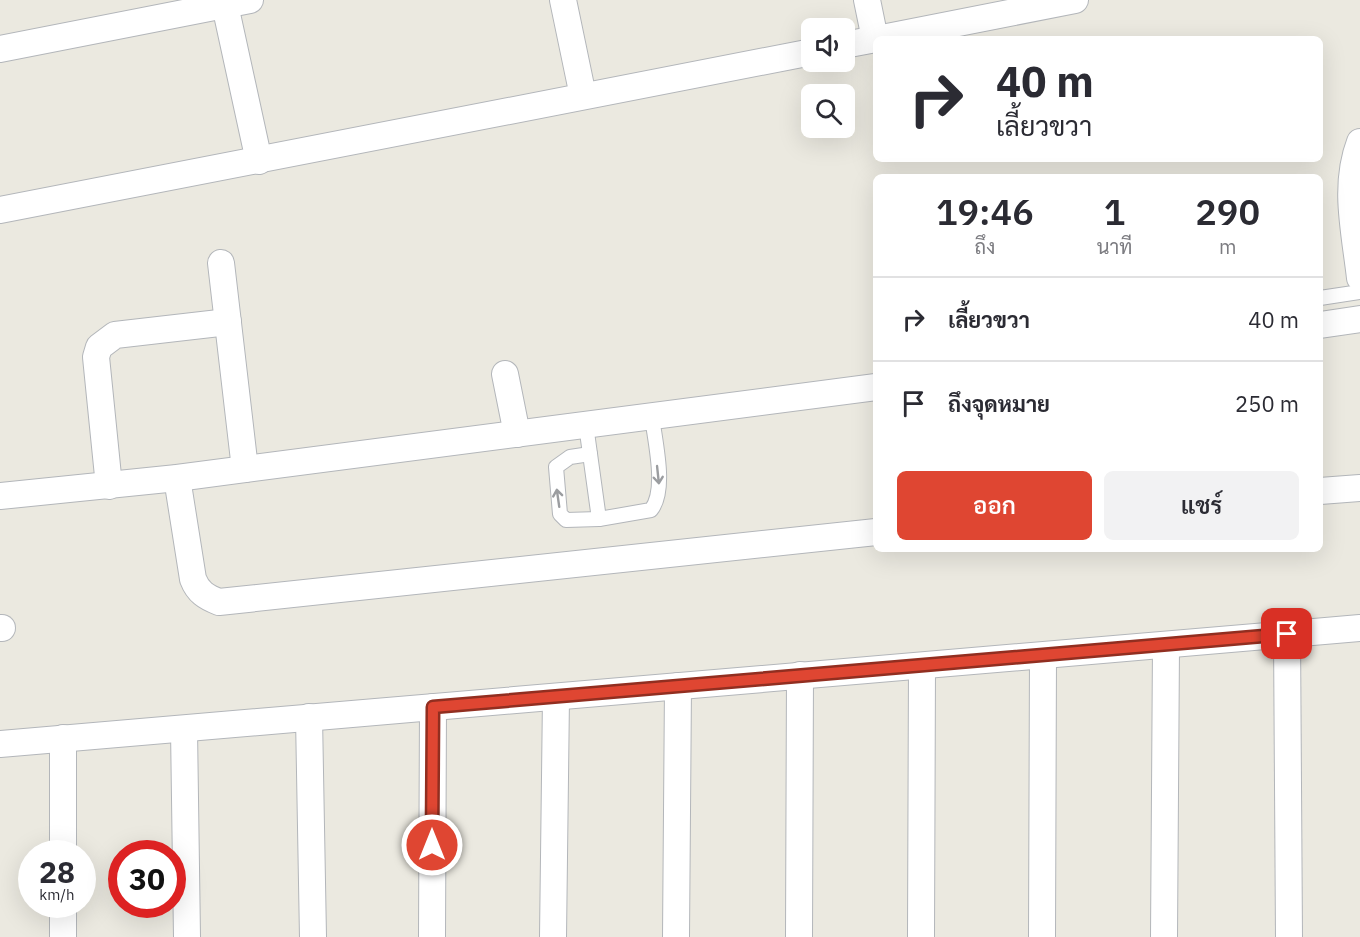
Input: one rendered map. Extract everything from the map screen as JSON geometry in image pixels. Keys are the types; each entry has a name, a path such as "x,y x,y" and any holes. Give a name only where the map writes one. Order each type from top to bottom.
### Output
{"street":[{"path":"0,50 250,0"},
{"path":"563,0 583,96"},
{"path":"867,0 875,36"},
{"path":"891,36 1075,0"},
{"path":"225,5 259,161"},
{"path":"855,43 873,40"},
{"path":"0,210 801,54"},
{"path":"1360,142 1352,163 1350,194 1360,278"},
{"path":"220,263 245,469"},
{"path":"1323,325 1360,319"},
{"path":"110,486 96,357 99,347 115,335 228,322"},
{"path":"505,374 517,434"},
{"path":"0,491 0,496 110,486 873,387"},
{"path":"177,478 193,579 197,588 207,597 219,602 873,532"},
{"path":"1323,491 1360,488"},
{"path":"0,744 1360,628"},
{"path":"1287,634 1289,937"},
{"path":"1164,937 1166,646"},
{"path":"1042,937 1043,656"},
{"path":"921,937 922,666"},
{"path":"799,937 800,675"},
{"path":"676,937 678,686"},
{"path":"553,937 556,697"},
{"path":"432,937 433,707"},
{"path":"309,717 313,937"},
{"path":"184,729 187,937"},
{"path":"63,738 63,840"},
{"path":"63,918 63,937"}],"lane":[{"path":"1323,298 1360,292"},
{"path":"590,453 570,457 556,467 560,514 566,520 599,519 651,510 657,502 660,489 652,417"},
{"path":"586,425 599,519"}],"route":[{"path":"432,845 433,707 1287,634"}]}
